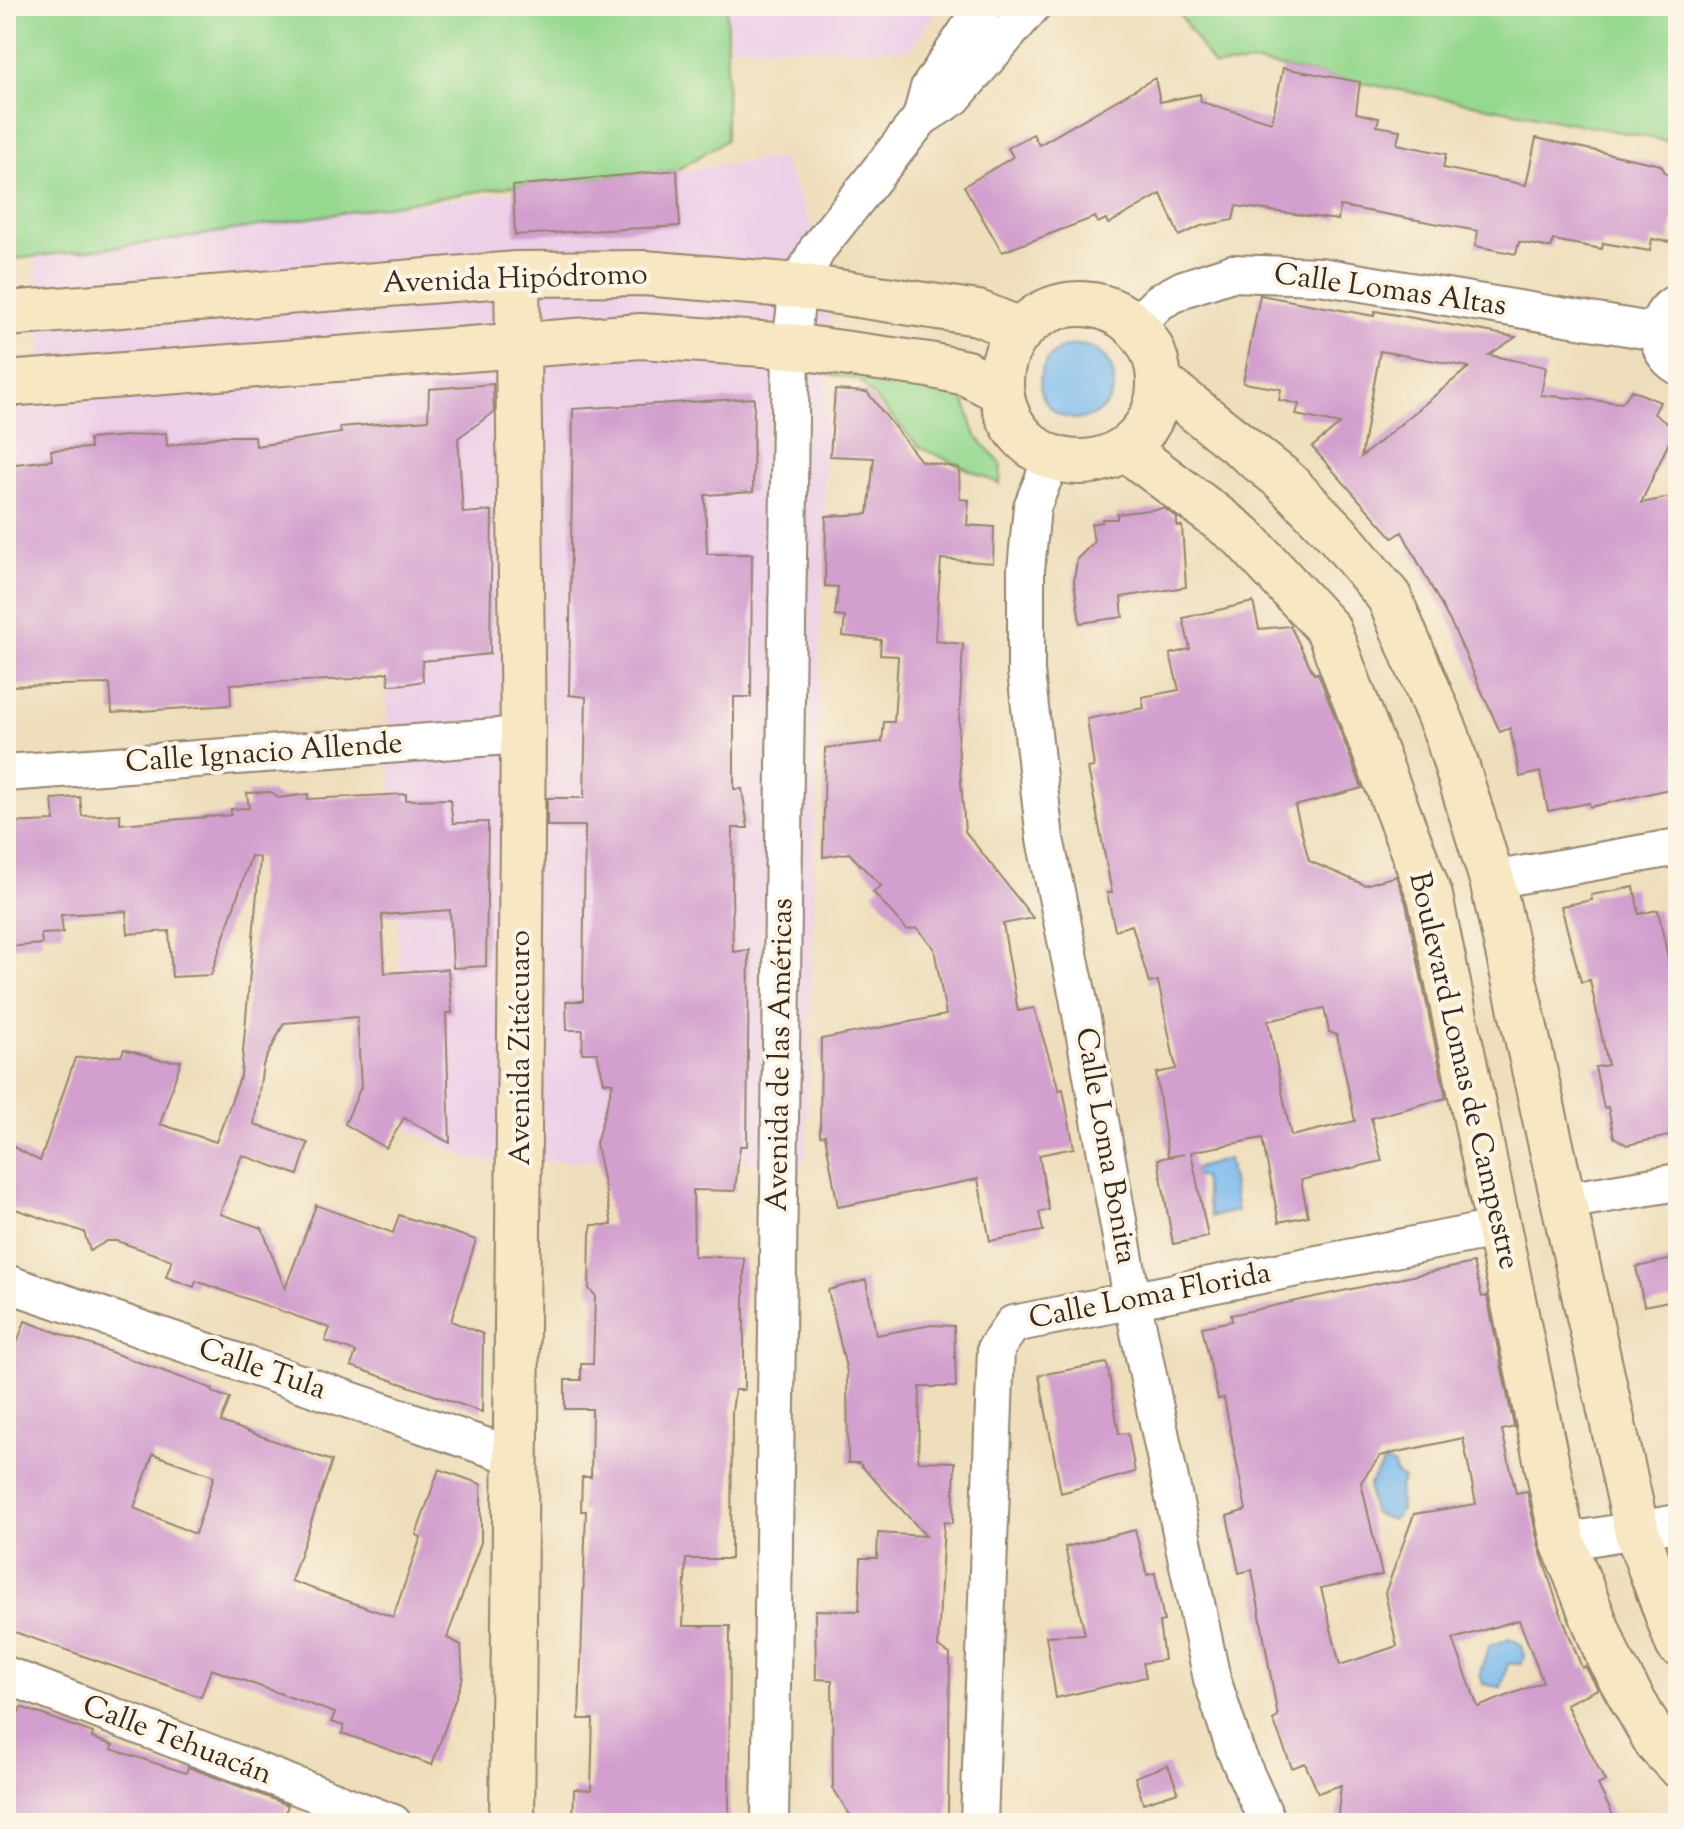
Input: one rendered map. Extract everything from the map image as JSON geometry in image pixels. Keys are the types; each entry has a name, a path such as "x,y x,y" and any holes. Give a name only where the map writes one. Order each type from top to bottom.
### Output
{"main road":[{"name":"Avenida Hipódromo","path":"6,314 517,274 644,273 798,286 978,313 1020,330"},
{"name":"Avenida Zitácuaro","path":"512,1823 523,735 517,274"},
{"path":"1088,303 1114,310 1136,325 1149,342 1160,382 1156,408 1144,432 1126,449 1090,462 1052,458 1033,448 1017,432 1006,413 1001,391 1002,369 1008,348 1020,330 1037,316 1061,305 1088,303"},
{"name":"Avenida Hipódromo","path":"6,384 641,336 791,346 929,365 966,373 1001,391"},
{"path":"1160,382 1283,479 1337,534 1389,597 1447,735 1492,880 1565,1201 1658,1527 1678,1644"},
{"name":"Boulevard Lomas de Campestre","path":"1126,449 1242,536 1328,629 1430,896 1563,1542 1609,1658 1657,1743 1678,1765"}],"street":[{"path":"921,118 929,88 984,6"},
{"path":"798,286 818,248 921,118 954,97 1032,6"},
{"name":"Calle Lomas Altas","path":"1136,325 1159,302 1183,289 1232,273 1320,276 1657,332"},
{"name":"Avenida de las Américas","path":"770,1823 791,346 798,286"},
{"path":"1678,302 1662,316 1657,332 1660,347 1668,360 1678,366"},
{"name":"Calle Loma Bonita","path":"1052,458 1032,507 1026,570 1026,672 1045,839 1078,997 1132,1299 1212,1679 1235,1750 1268,1823"},
{"name":"Calle Ignacio Allende","path":"6,773 523,735"},
{"path":"1492,880 1678,847"},
{"path":"1565,1201 1678,1182"},
{"name":"Calle Loma Florida","path":"979,1823 996,1348 1013,1324 1500,1228"},
{"name":"Calle Tula","path":"6,1283 517,1457"},
{"path":"1563,1542 1658,1527"},
{"name":"Calle Tehuacán","path":"6,1675 393,1823"}],"shaded area":[{"path":"728,6 940,6 909,50 729,46"},
{"path":"781,158 831,266 806,1162 475,1161 408,1129 377,507 6,529 6,401 44,397 34,252"}],"green space":[{"path":"6,6 727,6 726,140 677,170 513,186 157,242 6,260"},
{"path":"1174,6 1678,6 1678,143 1257,63 1214,66"},
{"path":"821,359 962,394 976,436 1001,464 1000,484 919,447 859,380 822,373"}],"water":[{"path":"1077,345 1098,351 1108,361 1114,382 1108,403 1098,413 1077,419 1056,413 1046,403 1040,382 1046,361 1056,351"},
{"path":"1228,1159 1237,1211 1211,1217 1203,1178 1195,1175 1194,1169"},
{"path":"1385,1461 1394,1466 1395,1473 1403,1479 1399,1489 1401,1510 1392,1520 1373,1513 1368,1486"},
{"path":"1510,1638 1520,1644 1524,1656 1521,1664 1508,1664 1501,1687 1483,1684 1480,1673 1489,1646"}],"building":[{"path":"1283,68 1360,82 1356,113 1379,118 1377,126 1400,130 1397,144 1446,154 1443,168 1526,185 1536,138 1661,165 1666,174 1678,177 1670,242 1652,239 1650,251 1603,243 1602,249 1553,240 1551,248 1519,242 1516,254 1475,246 1478,231 1340,206 1338,220 1236,206 1233,220 1201,226 1179,236 1161,194 1108,224 1106,219 1098,223 1095,217 1002,252 964,186 1013,157 1008,148 1033,134 1039,145 1155,78 1160,102 1200,94 1201,102 1272,122"},
{"path":"677,170 680,226 515,235 513,186"},
{"path":"1260,295 1374,316 1375,311 1516,337 1489,355 1546,367 1541,395 1622,403 1632,390 1660,402 1654,414 1675,429 1641,503 1672,497 1678,532 1678,787 1590,807 1589,803 1548,811 1540,772 1520,777 1510,728 1500,732 1453,627 1402,532 1393,538 1312,447 1340,424 1296,415 1299,404 1279,400 1281,389 1243,383","holes":["1380,351 1469,367 1361,457"]},
{"path":"493,384 494,412 458,438 463,513 492,511 490,654 422,661 423,681 407,684 389,685 388,672 353,679 230,684 231,705 112,713 110,684 6,686 6,465 52,460 51,450 90,448 89,439 166,433 167,446 223,436 255,436 256,446 341,433 340,427 428,420 429,389"},
{"path":"835,390 867,392 921,461 959,468 960,499 969,500 967,525 994,527 993,563 941,559 935,641 963,644 958,743 965,831 1033,918 1003,924 1018,1011 1034,1008 1059,1090 1063,1089 1074,1148 1039,1155 1049,1210 1039,1212 1043,1231 990,1241 978,1179 838,1207 825,1135 820,1136 821,1039 946,1015 934,948 917,928 907,930 873,892 881,886 849,853 823,857 825,748 882,742 884,722 894,722 898,656 880,655 881,640 843,636 845,617 835,616 838,587 825,586 826,516 868,514 874,458 830,456"},
{"path":"754,398 753,492 705,495 707,554 752,554 751,697 734,697 734,789 742,789 748,828 733,828 732,888 733,952 749,950 747,1146 740,1146 735,1191 693,1190 694,1256 744,1258 744,1390 735,1390 732,1412 731,1559 686,1559 683,1626 730,1626 729,1821 573,1823 574,1789 591,1790 593,1719 579,1719 586,1511 581,1511 582,1477 591,1477 592,1409 565,1409 565,1380 581,1380 581,1364 593,1364 595,1295 589,1289 590,1234 592,1225 612,1225 596,1143 613,1083 604,1082 597,1053 582,1053 583,1030 567,1030 566,1001 583,1001 585,826 547,826 547,798 584,798 586,697 569,695 573,409"},
{"path":"1164,508 1177,518 1177,526 1182,526 1186,587 1121,597 1123,617 1080,623 1074,582 1077,559 1094,542 1091,524 1102,522 1102,519 1117,519 1117,514"},
{"path":"1253,602 1259,629 1290,626 1314,674 1318,673 1362,788 1295,806 1309,861 1365,885 1396,876 1406,903 1446,1098 1371,1118 1382,1161 1301,1180 1308,1216 1279,1222 1262,1138 1191,1152 1208,1237 1173,1244 1158,1159 1184,1154 1168,1157 1156,1073 1176,1069 1158,981 1149,983 1132,925 1115,930 1107,893 1112,893 1088,768 1094,767 1087,719 1144,708 1142,697 1179,690 1170,654 1190,649 1183,618","holes":["1324,1008 1329,1032 1337,1035 1355,1121 1291,1136 1268,1021"]},
{"path":"271,792 279,798 308,794 308,799 406,794 406,800 450,799 453,823 488,822 486,966 453,968 450,910 382,915 385,973 448,969 452,1013 446,1013 450,1143 404,1118 386,1148 345,1124 361,1087 357,1017 284,1023 263,1065 254,1124 308,1143 298,1175 242,1155 220,1214 262,1228 285,1289 316,1205 393,1233 399,1215 476,1240 451,1321 483,1334 482,1412 351,1366 356,1352 325,1341 330,1328 196,1281 194,1287 166,1277 172,1260 117,1241 107,1241 90,1251 84,1232 6,1206 6,1143 40,1161 75,1058 121,1056 124,1049 160,1060 181,1061 160,1124 216,1142 241,1075 260,858 251,856 211,975 172,977 169,931 128,934 126,911 61,915 63,933 41,934 42,944 6,947 6,823 54,821 52,799 80,797 82,816 120,814 120,824 231,815 231,809 249,808 247,793"},
{"path":"1634,887 1639,914 1658,910 1671,973 1678,972 1678,1134 1627,1145 1614,1137 1608,1107 1604,1108 1595,1067 1608,1065 1590,980 1581,982 1561,906 1592,900 1591,895"},
{"path":"1678,1258 1678,1299 1644,1306 1636,1267"},
{"path":"1473,1263 1482,1297 1487,1296 1514,1427 1502,1430 1516,1493 1527,1491 1539,1547 1558,1606 1582,1668 1585,1666 1598,1689 1566,1704 1605,1781 1598,1785 1617,1823 1337,1823 1341,1785 1318,1793 1305,1763 1292,1768 1273,1720 1278,1717 1252,1570 1239,1573 1227,1516 1246,1510 1224,1398 1218,1399 1202,1327 1232,1321 1231,1315","holes":["1463,1438 1476,1504 1414,1514 1385,1593 1397,1646 1340,1665 1321,1588 1382,1575 1361,1482 1380,1456","1519,1620 1543,1682 1478,1707 1453,1639"]},
{"path":"866,1280 876,1335 932,1325 954,1326 956,1387 920,1387 918,1461 955,1462 953,1523 944,1522 938,1647 950,1654 948,1816 918,1815 917,1823 855,1823 833,1788 832,1680 816,1679 815,1610 859,1611 861,1558 877,1558 878,1533 926,1536 859,1463 848,1463 847,1372 828,1290"},
{"path":"25,1321 213,1389 212,1392 230,1398 221,1422 332,1461 291,1581 393,1617 421,1537 416,1535 439,1469 481,1484 481,1542 447,1638 461,1645 463,1677 432,1765 342,1733 344,1726 331,1722 335,1713 211,1669 201,1697 6,1629 6,1373","holes":["153,1454 214,1476 195,1534 134,1508"]},
{"path":"1107,1363 1119,1434 1128,1433 1135,1472 1061,1493 1039,1375"},
{"path":"1135,1530 1147,1575 1155,1573 1164,1621 1159,1622 1164,1660 1143,1663 1146,1677 1056,1698 1046,1636 1085,1634 1065,1547"},
{"path":"21,1707 93,1733 92,1738 113,1745 111,1749 186,1773 188,1767 288,1805 282,1823 6,1823 6,1726 13,1728"},
{"path":"1168,1765 1178,1792 1143,1803 1135,1777"}]}
